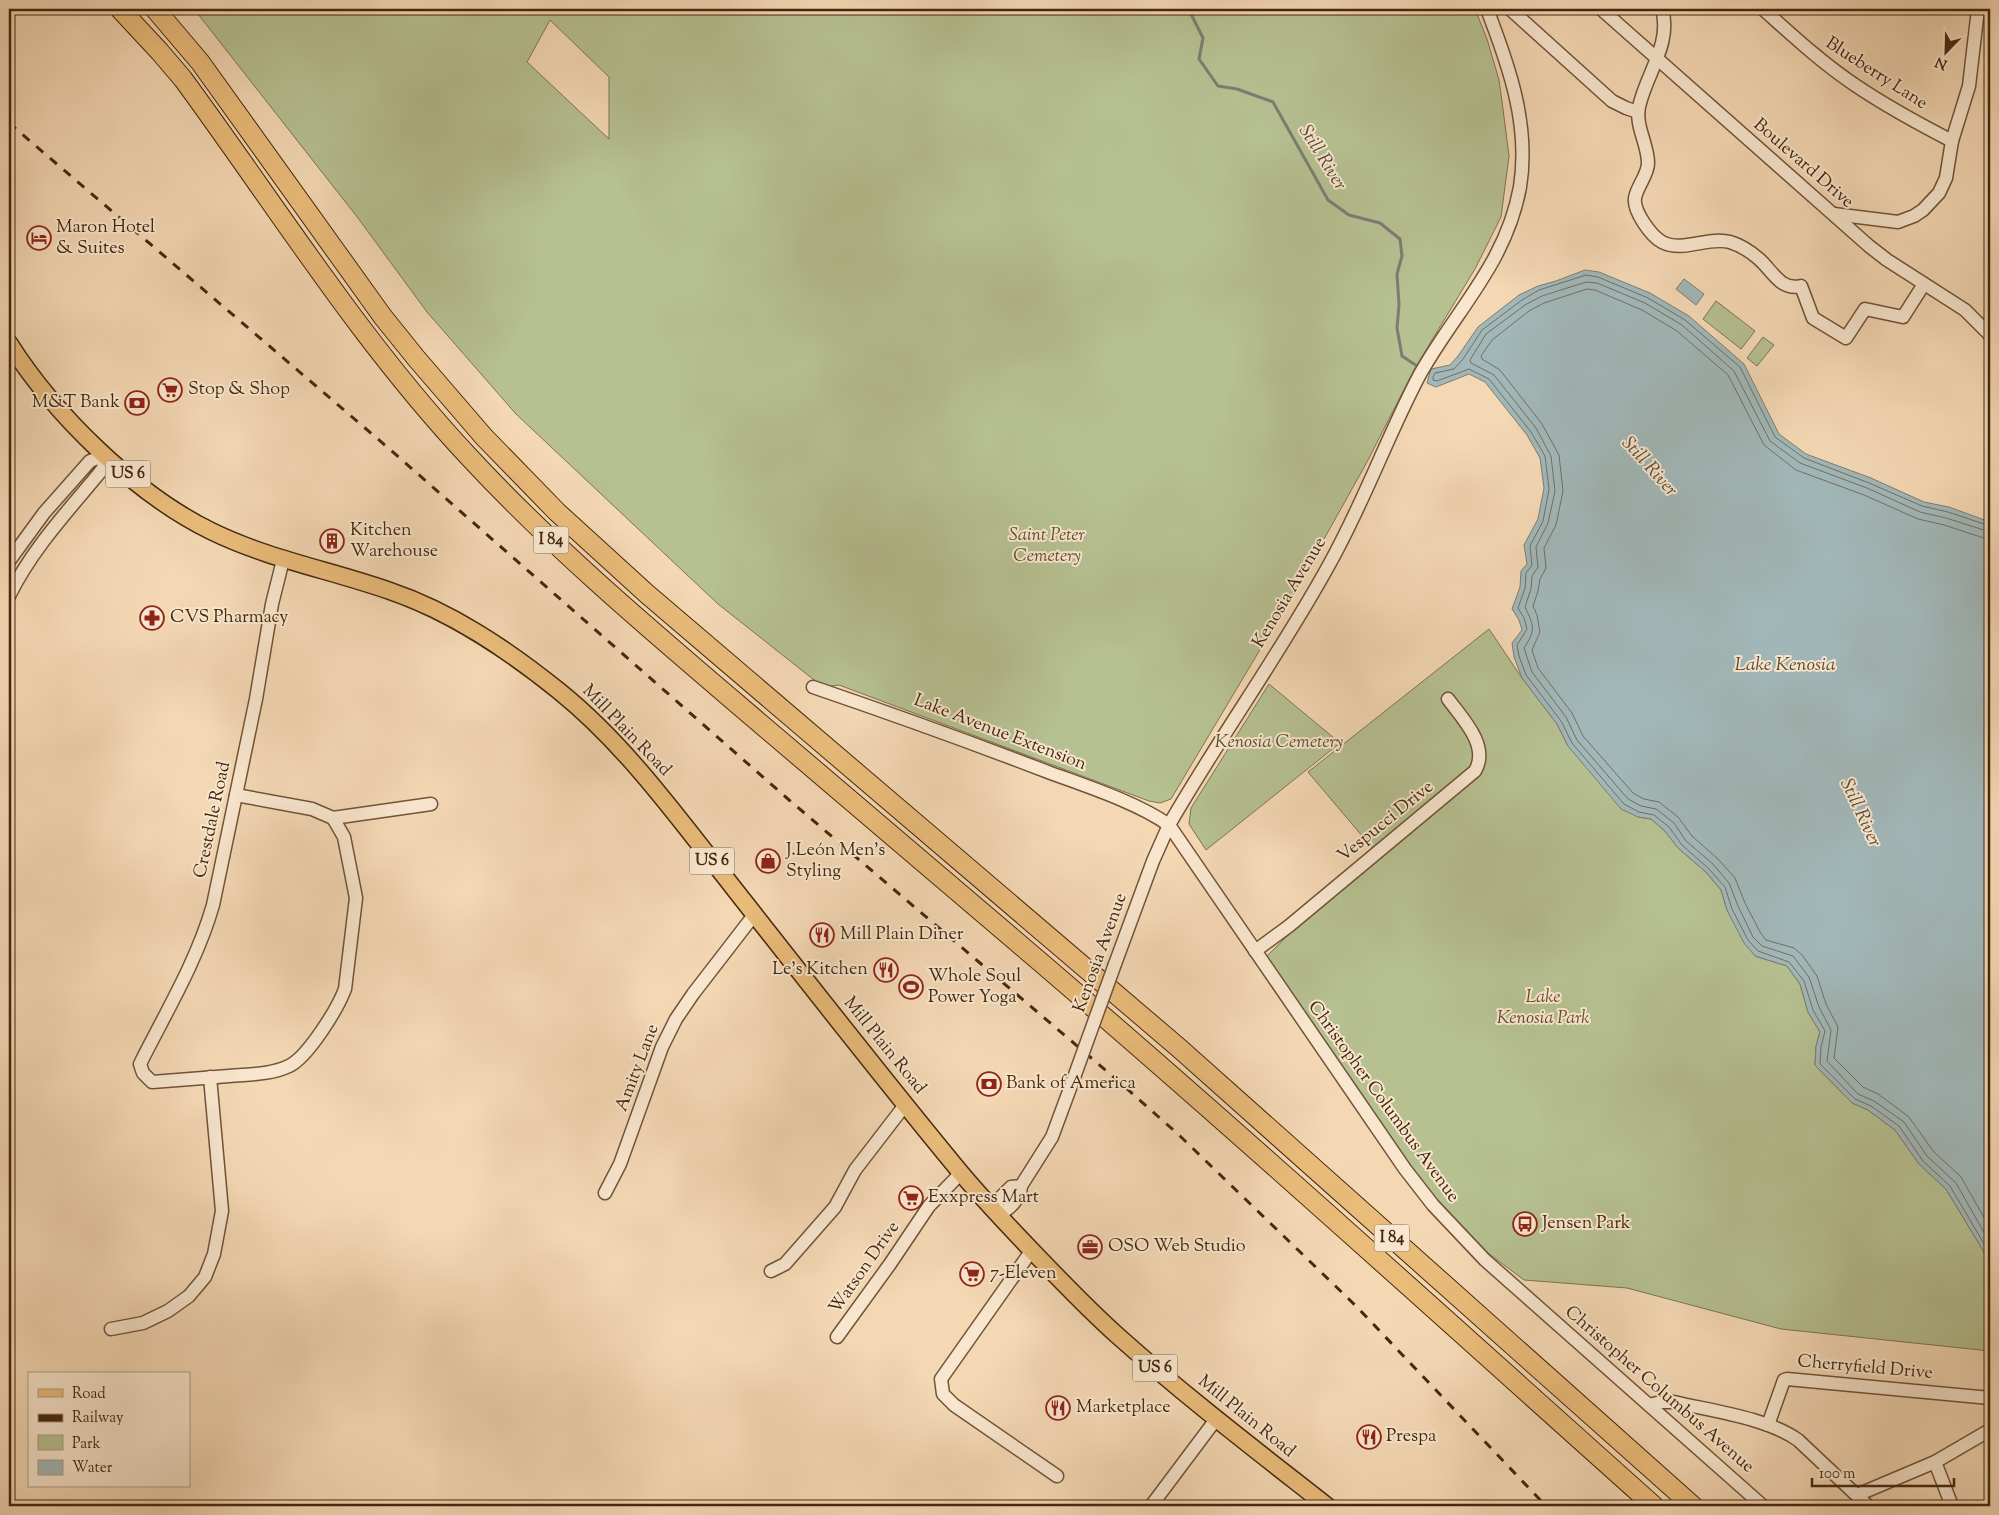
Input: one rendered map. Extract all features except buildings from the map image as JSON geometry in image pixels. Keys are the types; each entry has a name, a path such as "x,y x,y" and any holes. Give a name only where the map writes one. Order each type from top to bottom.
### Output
{"highway":[{"name":"I 84","path":"120,9 183,79 333,290 397,376 467,455 541,530 626,609 1228,1125 1654,1506"},
{"name":"I 84","path":"155,9 200,62 384,317 416,358 484,437 558,512 647,594 1179,1048 1693,1506"}],"main road":[{"name":"US 6","path":"9,343 32,377 50,398 106,455 148,491 191,520 251,549 282,560"},
{"name":"Mill Plain Road","path":"282,560 365,582 422,604 465,626 508,653 564,695 592,719 641,772 905,1105 997,1214 1118,1336 1216,1418 1327,1506"}],"street":[{"name":"Kenosia Avenue","path":"997,1214 1006,1211 1020,1196 1022,1186 1052,1137 1153,861 1169,825 1330,563 1364,498 1418,379 1430,357 1493,264 1510,225 1520,187 1523,148 1517,101 1511,75 1487,9"},
{"path":"1510,9 1612,101 1638,112"},
{"name":"Boulevard Drive","path":"1601,9 1887,260 1965,310 1990,335"},
{"path":"1662,9 1664,29 1658,60 1644,90 1638,112 1648,163 1635,199 1646,227 1663,242 1682,245 1719,240 1741,247 1757,257 1785,285 1793,288 1801,286 1813,318 1846,338 1865,309 1903,317 1924,284"},
{"name":"Blueberry Lane","path":"1763,9 1813,53 1855,85 1910,119 1952,141"},
{"path":"1834,214 1898,222 1919,213 1934,200 1944,186 1952,141 1969,86 1978,9"},
{"path":"9,561 44,513 90,461 106,455"},
{"path":"9,596 16,580 42,542 101,471 106,455"},
{"name":"Crestdale Road","path":"210,1077 152,1082 143,1073 140,1064 206,930 213,905 256,698 272,604 282,560"},
{"name":"Lake Avenue Extension","path":"813,687 918,723 1063,778 1145,811 1169,825"},
{"name":"Vespucci Drive","path":"1255,950 1289,926 1475,771 1480,754 1477,742 1448,699"},
{"path":"236,794 312,809 333,818 431,804"},
{"path":"111,1329 143,1323 168,1311 189,1296 205,1277 214,1254 222,1211 210,1077 273,1072 292,1065 305,1052 340,1002 345,989 356,898 344,838 333,818"},
{"name":"Christopher Columbus Avenue","path":"1169,825 1405,1169 1433,1205 1485,1260 1763,1506"},
{"name":"Amity Lane","path":"605,1193 620,1164 662,1047 676,1019 754,915"},
{"path":"771,1271 785,1264 835,1207 854,1170 905,1105"},
{"name":"Watson Drive","path":"837,1337 929,1206 961,1173"},
{"path":"1032,1250 941,1379 943,1394 954,1405 1057,1476"},
{"name":"Cherryfield Drive","path":"1768,1425 1780,1388 1784,1380 1787,1379 1990,1398"},
{"path":"1649,1405 1661,1402 1674,1402 1768,1425 1786,1432 1798,1440 1868,1506"},
{"path":"1151,1506 1216,1418"},
{"path":"1857,1495 1935,1462 1990,1430"},
{"path":"1935,1462 1952,1506"}],"green space":[{"name":"Saint Peter Cemetery","path":"194,9 1475,9 1487,39 1499,80 1509,156 1501,217 1475,269 1415,368 1367,462 1295,591 1171,799 1160,803 1149,801 839,685 823,687 718,604 516,414 427,312 358,218","holes":["550,20 609,77 609,139 527,62"]},
{"path":"1716,301 1755,331 1741,349 1703,319"},
{"path":"1763,337 1774,345 1757,366 1747,358"},
{"name":"Lake Kenosia Park","path":"1489,629 1522,678 1557,724 1568,746 1638,817 1651,819 1665,831 1678,848 1706,872 1721,890 1727,910 1755,956 1787,966 1800,984 1808,1012 1820,1032 1816,1046 1815,1065 1852,1103 1868,1110 1895,1130 1919,1164 1946,1189 1990,1262 1990,1351 1781,1329 1627,1288 1524,1280 1472,1241 1413,1185 1263,960 1374,850 1308,772"},
{"name":"Kenosia Cemetery","path":"1269,684 1340,743 1206,850 1189,824 1191,808"}],"water":[{"name":"Lake Kenosia","path":"1585,270 1599,272 1650,293 1689,316 1744,364 1779,434 1806,454 1871,478 1924,502 1949,507 1990,522 1990,1262 1946,1189 1919,1164 1895,1130 1868,1110 1852,1103 1815,1065 1816,1046 1820,1032 1808,1012 1800,984 1787,966 1755,956 1744,943 1727,910 1721,890 1706,872 1678,848 1665,831 1651,819 1638,817 1621,809 1568,746 1557,724 1522,678 1514,657 1512,643 1522,630 1519,620 1512,609 1520,587 1521,571 1527,564 1524,545 1538,519 1544,488 1540,458 1527,435 1485,382 1469,374 1436,387 1427,383 1431,369 1450,365 1478,327 1519,295 1538,286"},
{"path":"1684,279 1704,294 1696,305 1676,289"}],"waterway":[{"name":"Still River","path":"1186,9 1190,12 1203,38 1199,59 1218,86 1237,89 1273,102 1328,200 1349,215 1380,223 1400,239 1402,256 1397,274 1399,305 1397,328 1402,356 1420,368"}],"railway":[{"path":"9,123 386,446 788,799 1180,1136 1356,1306 1546,1506"}],"place":[{"name":"Maron Hotel & Suites","path":"39,238"},
{"name":"Stop & Shop","path":"170,390"},
{"name":"M&T Bank","path":"137,403"},
{"name":"Kitchen Warehouse","path":"332,541"},
{"name":"CVS Pharmacy","path":"152,618"},
{"name":"J.León Men's Styling","path":"768,861"},
{"name":"Mill Plain Diner","path":"822,935"},
{"name":"Le's Kitchen","path":"886,970"},
{"name":"Whole Soul Power Yoga","path":"911,987"},
{"name":"Bank of America","path":"989,1084"},
{"name":"Exxpress Mart","path":"911,1198"},
{"name":"Jensen Park","path":"1525,1224"},
{"name":"OSO Web Studio","path":"1090,1247"},
{"name":"7-Eleven","path":"972,1274"},
{"name":"Marketplace","path":"1058,1408"},
{"name":"Prespa","path":"1369,1437"}]}
